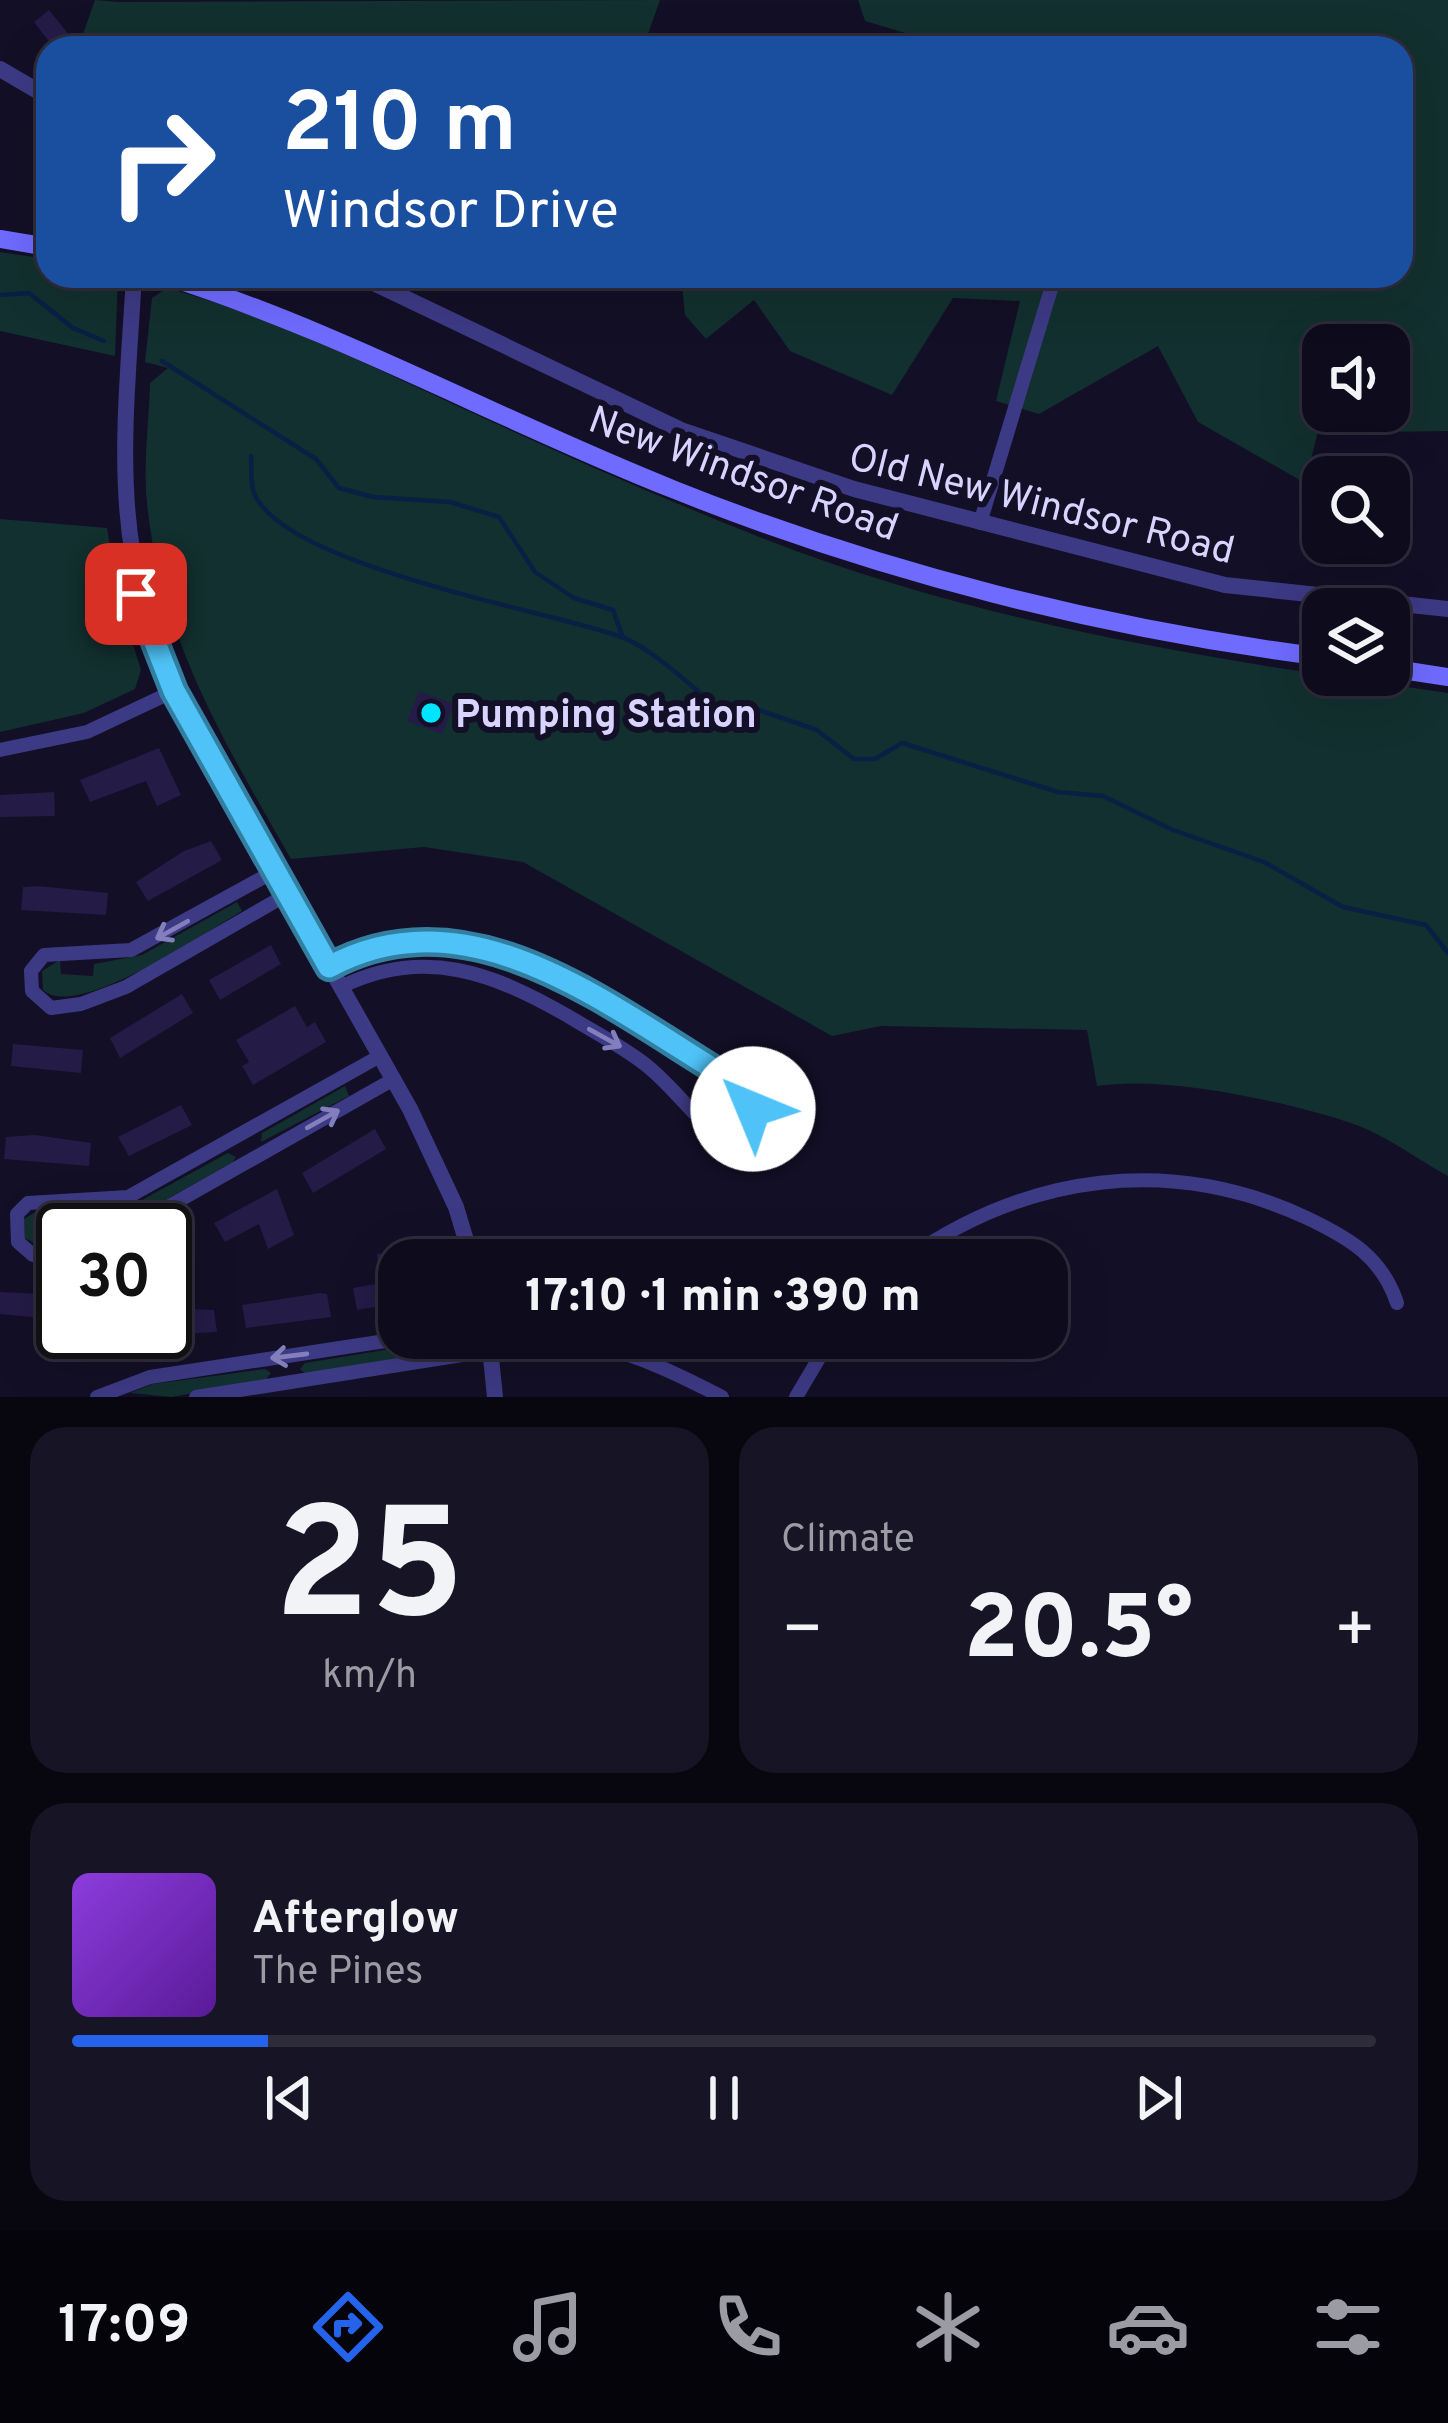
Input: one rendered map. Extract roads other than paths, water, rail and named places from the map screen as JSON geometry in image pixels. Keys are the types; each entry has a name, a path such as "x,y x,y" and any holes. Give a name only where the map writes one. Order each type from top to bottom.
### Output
{"main road":[{"path":"0,239 36,246"},
{"name":"New Windsor Road","path":"200,288 301,323 675,490 806,537 1126,624 1302,653"},
{"path":"1410,671 1448,677"}],"street":[{"path":"0,69 36,90"},
{"path":"134,288 125,522 136,594 174,691 394,1079 456,1207 466,1239"},
{"name":"Old New Windsor Road","path":"384,288 632,408 750,456 980,523 1226,585 1448,609"},
{"path":"980,523 1051,288"},
{"path":"0,750 74,736 174,691"},
{"path":"274,872 146,944 118,952 63,949 44,955 32,971 32,991 51,1008 103,997 286,895"},
{"path":"329,967 378,944 404,940 486,946 556,979 740,1085 750,1093 753,1109 731,1132 712,1131 624,1048 508,983 476,971 400,966 341,987"},
{"path":"36,1255 18,1242 16,1214 28,1203 128,1197 380,1056"},
{"path":"175,1203 394,1079"},
{"path":"939,1239 979,1214 1027,1195 1111,1179 1163,1179 1256,1196 1334,1231 1373,1257 1389,1277 1397,1304"},
{"path":"97,1397 150,1377 378,1342"},
{"path":"196,1397 437,1359"},
{"path":"489,1359 495,1397"},
{"path":"645,1359 722,1397"},
{"path":"796,1397 819,1359"}],"waterway":[{"path":"0,295 29,293 73,328 104,341"},
{"path":"162,361 316,459 339,488 373,497 450,502 499,517 535,572 574,598 613,610 623,638"},
{"path":"251,456 254,493 275,519 363,563 619,636 660,659 723,712 756,709 817,730 854,759 875,759 902,743 1058,792 1103,796 1173,830 1264,862 1343,907 1426,925 1448,953"}],"place":[{"name":"Pumping Station","path":"431,713"}]}
